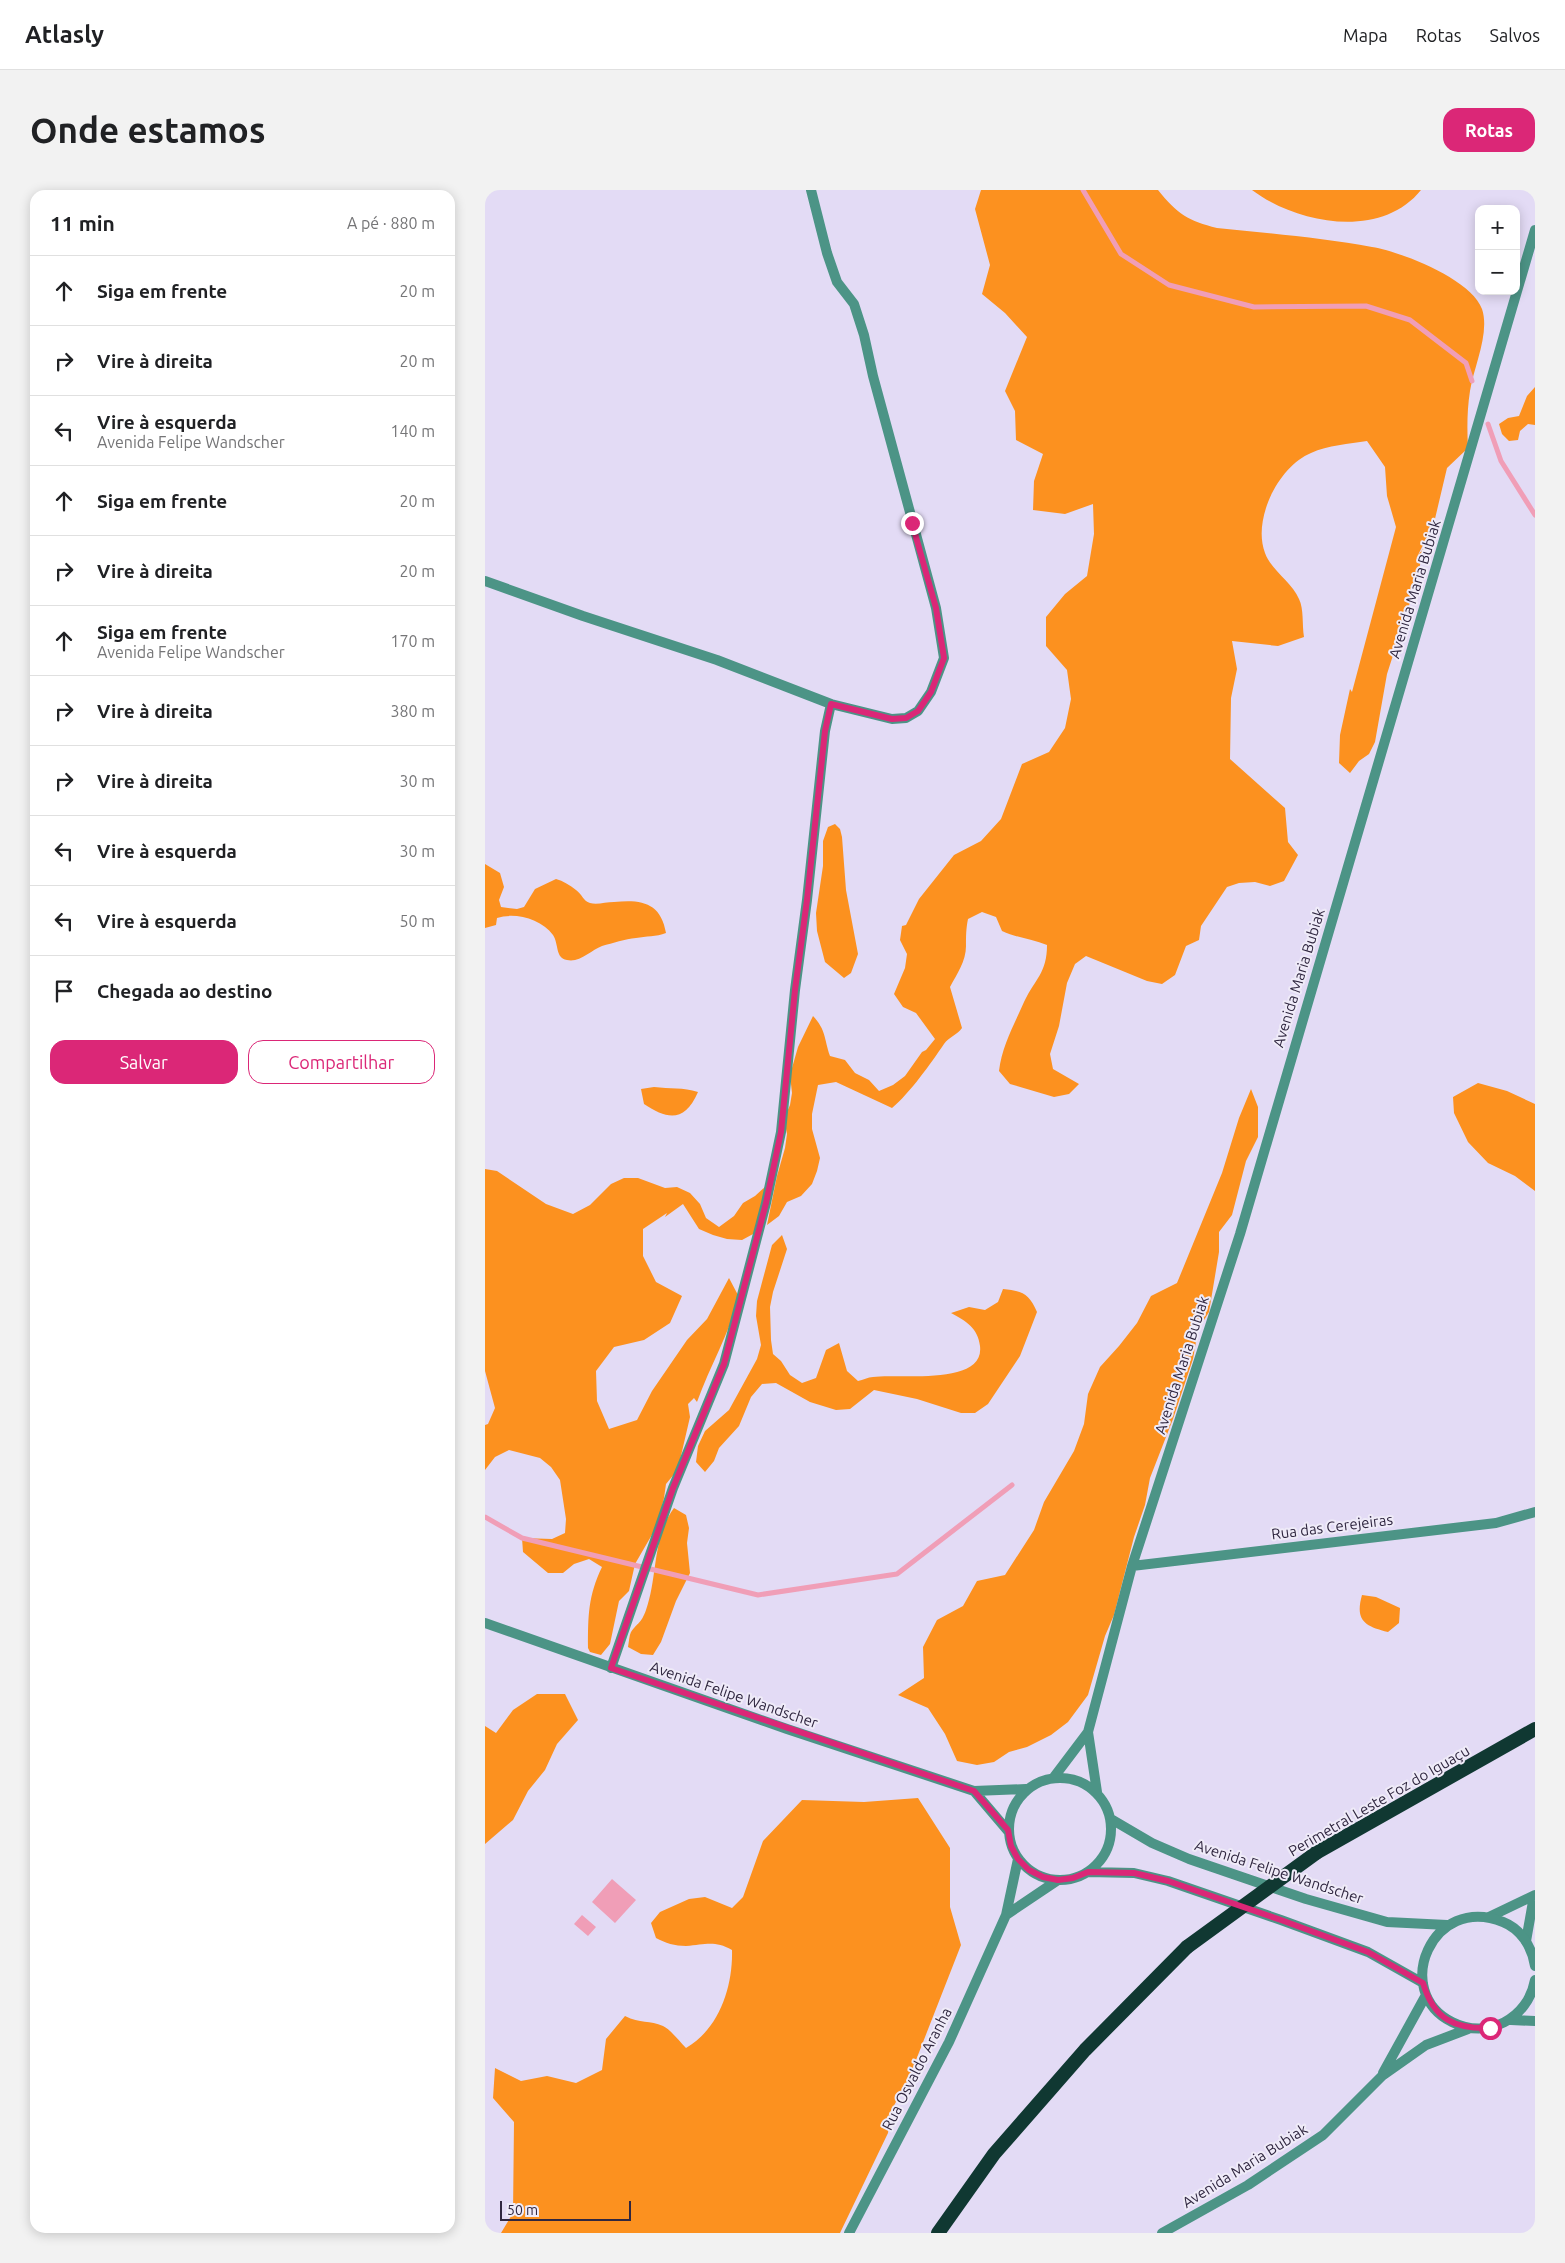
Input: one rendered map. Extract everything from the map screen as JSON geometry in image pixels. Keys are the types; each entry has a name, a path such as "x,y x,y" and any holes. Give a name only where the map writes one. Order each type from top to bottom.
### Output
{"highway":[{"name":"Perimetral Leste Foz do Iguaçu","path":"938,2233 994,2154 1079,2058 1187,1947 1316,1853 1535,1729"}],"street":[{"path":"485,581 583,616 717,660 831,704 892,719 906,718 918,711 931,692 944,658 936,608 873,376 864,335 854,304 837,282 811,190"},
{"name":"Avenida Maria Bubiak","path":"1054,1778 1088,1732 1132,1566 1241,1234 1535,230"},
{"path":"611,1668 673,1488 724,1364 766,1203 781,1132 795,990 807,900 825,731 831,704"},
{"name":"Rua das Cerejeiras","path":"1132,1566 1496,1523 1535,1512"},
{"name":"Avenida Felipe Wandscher","path":"485,1623 611,1668 974,1791 1026,1790"},
{"name":"Avenida Maria Bubiak","path":"1088,1732 1097,1792"},
{"path":"1054,1778 1077,1780 1097,1792 1106,1805 1111,1819 1111,1835 1107,1850 1099,1862 1088,1872 1073,1878 1058,1880 1043,1877 1029,1870 1018,1859 1011,1846 1008,1830 1010,1815 1016,1801 1026,1790 1039,1781 1054,1778"},
{"path":"974,1791 1008,1830"},
{"name":"Avenida Felipe Wandscher","path":"1111,1819 1152,1843 1189,1859 1306,1899 1387,1922 1447,1925"},
{"name":"Rua Osvaldo Aranha","path":"849,2233 949,2042 1006,1915 1018,1859"},
{"path":"1088,1872 1134,1873 1168,1881 1368,1952 1423,1983"},
{"path":"1006,1915 1058,1880"},
{"path":"1535,1896 1489,1916 1467,1917 1447,1925 1431,1941 1423,1962 1423,1983 1426,1995 1436,2010 1450,2022 1467,2029 1490,2028 1511,2020 1524,2008 1533,1991 1535,1980"},
{"path":"1526,1940 1535,1896"},
{"path":"1489,1916 1510,1925 1526,1940 1535,1966"},
{"name":"Avenida Maria Bubiak","path":"1382,2076 1426,1995"},
{"path":"1511,2020 1535,2021"},
{"name":"Avenida Maria Bubiak","path":"1162,2233 1248,2185 1323,2135 1382,2076 1426,2045 1467,2029"}],"shaded area":[{"path":"981,190 1158,190 1171,205 1184,215 1217,228 1315,238 1372,247 1417,261 1434,269 1464,287 1475,298 1482,309 1484,318 1481,350 1469,398 1467,420 1468,448 1447,468 1434,523 1418,555 1424,548 1414,590 1387,674 1375,742 1369,754 1359,761 1350,773 1339,763 1340,735 1350,689 1352,692 1396,527 1387,496 1385,467 1367,441 1324,448 1299,460 1288,469 1271,495 1262,525 1265,553 1272,565 1292,587 1301,603 1304,637 1278,646 1232,641 1237,669 1231,698 1230,759 1285,808 1288,842 1298,855 1284,881 1270,886 1255,882 1239,883 1227,887 1201,926 1199,940 1186,946 1175,975 1162,984 1147,981 1086,956 1075,964 1067,983 1059,1026 1050,1054 1053,1069 1079,1084 1069,1094 1054,1097 1010,1084 999,1071 1009,1036 1028,994 1043,969 1047,945 1002,931 996,917 982,912 968,919 966,952 961,967 950,987 962,1028 946,1042 927,1069 892,1108 836,1082 818,1085 812,1114 812,1129 820,1158 817,1171 812,1184 801,1196 787,1202 779,1216 767,1225 785,1148 787,1134 784,1119 790,1105 792,1093 790,1075 798,1047 813,1016 823,1030 830,1056 845,1060 855,1073 869,1080 879,1091 893,1085 905,1076 922,1052 935,1039 916,1013 903,1007 894,994 905,968 907,954 900,940 902,926 906,925 919,899 954,855 981,841 1001,819 1022,764 1049,752 1065,728 1071,699 1067,670 1046,646 1046,617 1065,594 1087,576 1094,534 1093,504 1065,514 1033,510 1034,481 1043,454 1016,440 1015,411 1005,391 1027,337 1005,313 982,294 990,265 975,209"},
{"path":"1252,190 1421,190 1404,206 1384,216 1362,221 1338,222 1292,211 1271,202"},
{"path":"1535,387 1535,425 1528,424 1520,431 1518,440 1509,441 1502,434 1499,424 1508,418 1519,416 1527,396"},
{"path":"835,824 840,829 842,837 846,890 858,954 851,973 844,978 825,962 817,931 816,913 823,866 823,841 828,827"},
{"path":"485,864 500,873 504,887 499,900 501,907 517,909 524,907 535,889 556,879 571,886 590,903 633,901 649,905 660,915 666,933 628,939 602,946 576,960 563,959 559,954 553,935 548,929 535,921 527,918 504,916 497,918 496,925 485,928"},
{"path":"1478,1083 1507,1091 1535,1104 1535,1191 1515,1176 1488,1163 1468,1142 1454,1113 1453,1097"},
{"path":"654,1087 698,1092 693,1102 682,1113 668,1115 644,1104 641,1089"},
{"path":"1251,1089 1258,1107 1258,1137 1246,1161 1232,1215 1219,1232 1219,1252 1209,1312 1198,1330 1193,1359 1173,1419 1150,1478 1145,1505 1134,1537 1114,1615 1105,1636 1088,1695 1068,1722 1051,1735 1027,1747 1009,1752 994,1762 977,1765 957,1761 945,1734 928,1708 898,1695 924,1678 923,1647 937,1620 963,1606 977,1581 1005,1575 1034,1530 1044,1502 1074,1451 1084,1424 1088,1394 1100,1367 1137,1323 1151,1296 1177,1283 1222,1173 1239,1118"},
{"path":"485,1169 497,1171 546,1204 573,1214 590,1205 611,1184 624,1178 638,1178 665,1188 677,1187 690,1193 700,1204 706,1218 719,1227 734,1216 743,1203 755,1196 766,1186 755,1233 742,1240 727,1239 699,1229 683,1204 643,1229 643,1256 656,1282 682,1296 670,1323 644,1340 614,1347 596,1371 597,1401 609,1429 637,1420 652,1391 687,1340 707,1319 729,1278 739,1297 730,1324 697,1402 694,1398 688,1404 690,1417 680,1460 675,1473 666,1484 657,1526 635,1564 629,1591 619,1601 610,1644 601,1655 590,1652 588,1637 591,1597 602,1567 589,1559 574,1564 563,1573 548,1573 523,1552 522,1538 552,1539 565,1533 566,1519 560,1480 551,1467 540,1458 509,1450 495,1457 485,1470 485,1425 488,1424 495,1408 485,1371"},
{"path":"782,1235 787,1249 770,1307 771,1340 773,1354 781,1361 790,1375 802,1383 816,1378 826,1350 839,1343 847,1371 858,1381 871,1377 954,1373 968,1368 978,1359 979,1340 977,1334 970,1326 951,1313 969,1307 985,1310 998,1302 1003,1289 1024,1294 1031,1301 1037,1312 1020,1356 988,1404 975,1413 961,1413 917,1399 874,1390 850,1409 836,1410 810,1402 776,1383 762,1384 751,1397 739,1426 719,1448 714,1461 705,1472 696,1462 698,1446 705,1431 729,1410 757,1359 761,1345 756,1316 757,1301 772,1245"},
{"path":"674,1508 686,1515 689,1528 687,1543 690,1573 676,1601 661,1642 653,1655 641,1654 628,1647 630,1635 643,1618 646,1610 662,1532"},
{"path":"1362,1595 1376,1597 1400,1608 1399,1623 1388,1632 1363,1621 1360,1610"},
{"path":"537,1694 565,1694 578,1720 557,1744 545,1770 528,1791 513,1820 485,1844 485,1726 496,1733 513,1710"},
{"path":"918,1798 950,1848 950,1907 961,1945 909,2078 891,2111 888,2133 840,2233 501,2233 513,2213 514,2122 493,2098 495,2068 521,2081 547,2076 576,2083 602,2070 606,2039 625,2016 663,2026 686,2048 707,2030 722,2006 730,1978 732,1950 715,1944 678,1945 656,1938 651,1923 660,1912 689,1899 705,1897 732,1908 743,1897 763,1841 802,1800 864,1802"},
{"path":"612,1879 636,1900 615,1923 592,1902"},
{"path":"582,1915 596,1927 588,1936 574,1924"}],"waterway":[{"path":"1083,190 1121,254 1169,285 1254,307 1366,306 1410,320 1466,363 1472,381"},
{"path":"1488,424 1501,461 1535,515"},
{"path":"485,1517 522,1538 758,1595 897,1574 1012,1485"}],"route":[{"path":"912,523 936,608 944,658 931,692 918,711 906,718 892,719 831,704 825,731 787,1061 781,1132 766,1203 724,1364 673,1488 611,1668 974,1791 1008,1830 1011,1846 1018,1859 1029,1870 1043,1877 1058,1880 1073,1878 1088,1872 1134,1873 1168,1881 1368,1952 1423,1983 1426,1995 1436,2010 1450,2022 1467,2029 1490,2028"}]}
